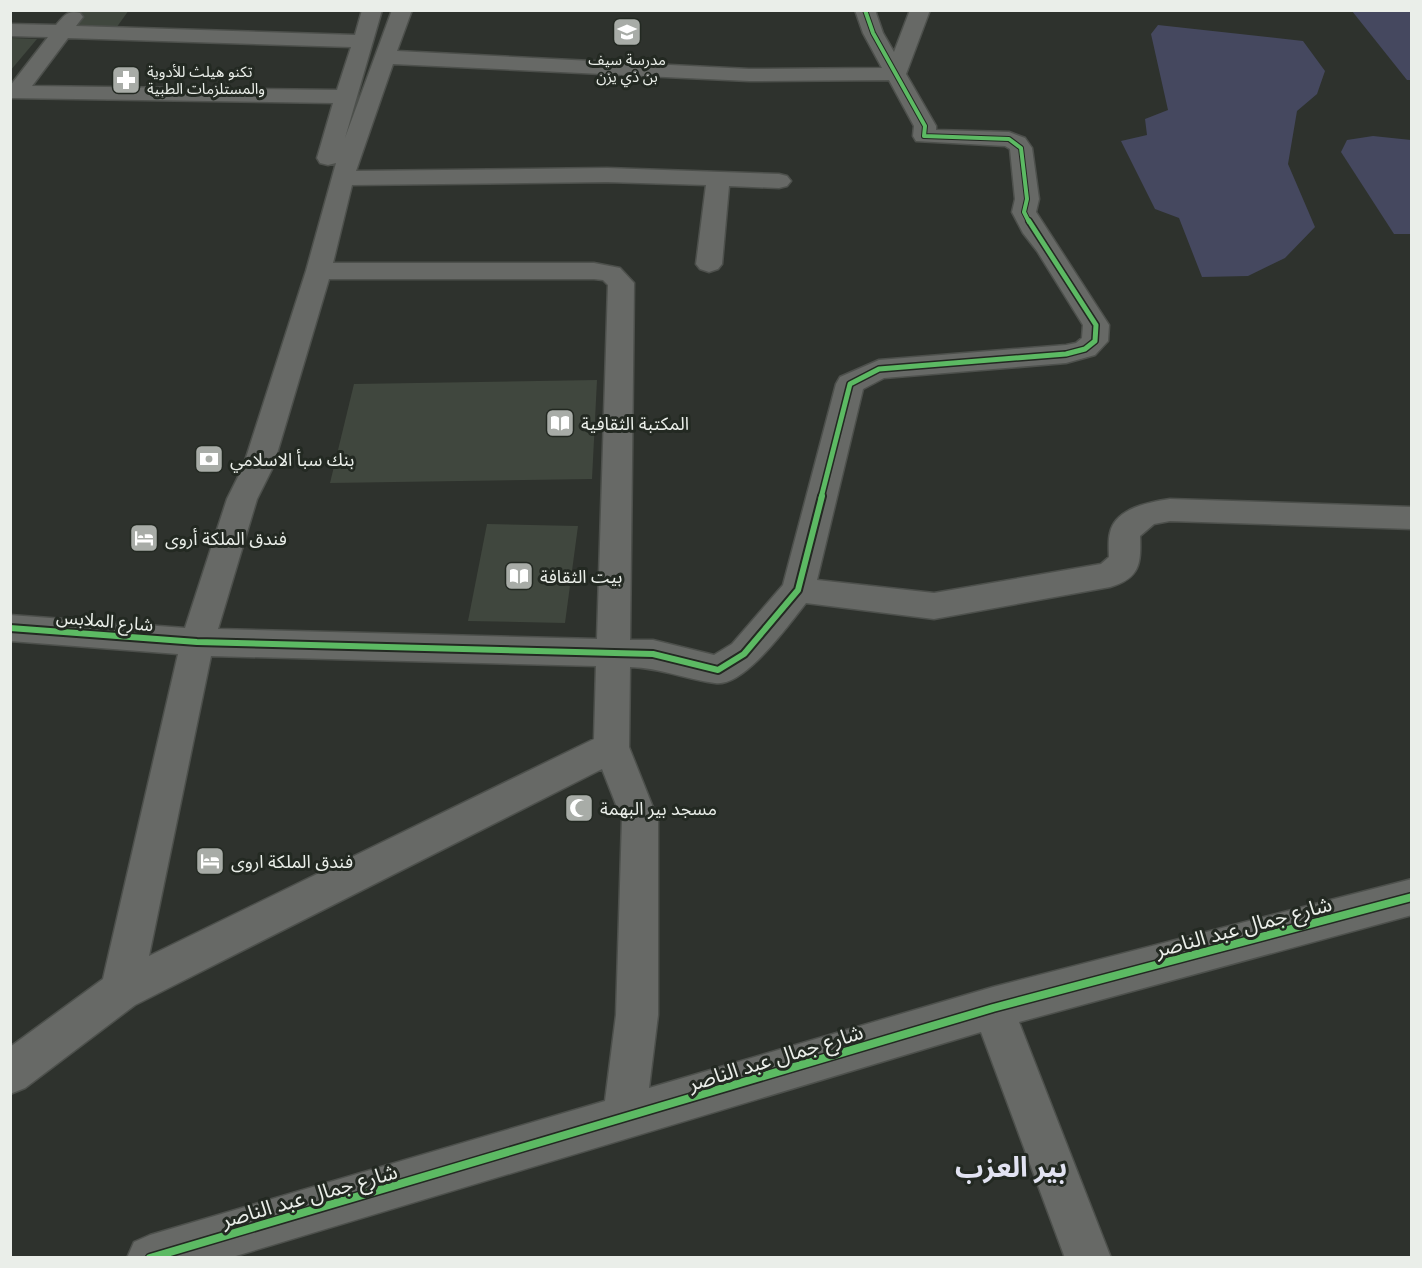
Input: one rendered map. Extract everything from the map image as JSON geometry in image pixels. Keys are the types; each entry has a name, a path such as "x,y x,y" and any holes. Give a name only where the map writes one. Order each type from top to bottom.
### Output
{"street":[{"path":"14,92 77,10"},
{"path":"242,499 244,474 345,97 372,10"},
{"path":"122,991 197,642 242,499 258,467 319,271 342,178 402,10"},
{"path":"865,10 873,33 925,126 924,136 1009,139 1021,148 1027,200 1024,212 1035,233 1047,247 1096,325 1095,341 1085,348 1065,354 879,369 850,384 798,590 934,606 1110,575 1125,562 1125,532 1145,514 1170,510 1412,518"},
{"path":"896,74 920,10"},
{"path":"10,30 363,41"},
{"path":"385,57 749,75 896,74"},
{"path":"14,92 345,97"},
{"path":"342,178 607,175 779,180"},
{"path":"709,264 718,179"},
{"path":"319,271 594,271 611,274 621,283 611,747 640,820 637,1015 624,1119"},
{"name":"شارع الملابس","path":"10,628 197,642 653,654 718,670 744,654 798,590"},
{"path":"10,1073 122,991 611,747"},
{"name":"شارع جمال عبد الناصر","path":"150,1257 624,1119 993,1008 1412,897"},
{"path":"993,1008 1088,1257"}],"shaded area":[{"path":"1352,11 1411,11 1411,80 1407,80"},
{"path":"1158,25 1303,41 1325,71 1317,94 1297,111 1288,164 1315,227 1285,258 1248,276 1202,277 1179,218 1155,209 1121,141 1147,135 1145,119 1168,110 1151,34"},
{"path":"1373,136 1411,140 1411,234 1394,234 1341,152 1347,140"}],"building":[{"path":"82,10 129,10 114,31 66,30"},
{"path":"10,38 37,39 10,71"},
{"path":"597,380 592,479 330,483 354,384"},
{"path":"487,524 578,526 565,623 468,621"}],"cycle path":[{"path":"10,628 197,642 653,654 718,670 744,654 798,590 850,384 879,369 1066,354 1085,349 1095,341 1096,325 1047,247 1035,233 1024,212 1027,199 1021,148 1009,139 924,136 925,126 873,33 865,10"},
{"path":"150,1258 993,1008 1412,897"}],"place":[{"name":"مدرسة سيف بن ذي يزن","path":"627,32"},
{"name":"تكنو هيلث للأدوية والمستلزمات الطبية","path":"126,80"},
{"name":"المكتبة الثقافية","path":"560,423"},
{"name":"بنك سبأ الاسلامي","path":"209,459"},
{"name":"فندق الملكة أروى","path":"144,538"},
{"name":"بيت الثقافة","path":"519,576"},
{"name":"مسجد بير البهمة","path":"579,808"},
{"name":"فندق الملكة اروى","path":"210,861"}],"district":[{"name":"بير العزب","path":"1011,1165"}]}
